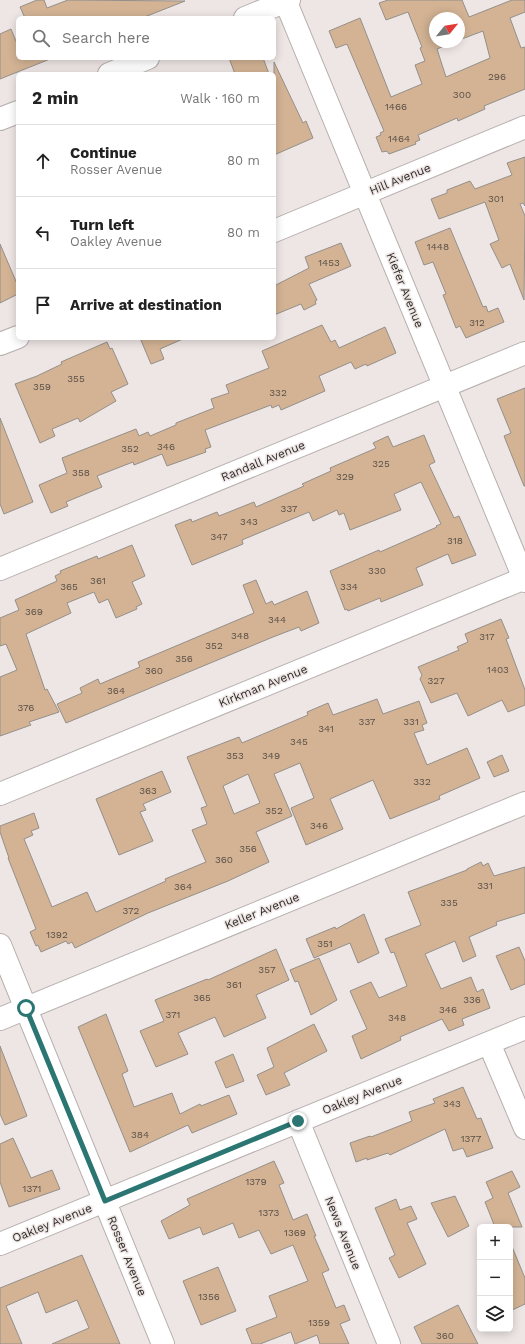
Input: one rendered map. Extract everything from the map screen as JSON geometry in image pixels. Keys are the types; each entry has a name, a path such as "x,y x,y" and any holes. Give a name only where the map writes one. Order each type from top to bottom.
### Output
{"street":[{"path":"251,16 287,0"},
{"name":"Kiefer Avenue","path":"287,0 365,194 525,579"},
{"path":"114,72 143,60"},
{"path":"0,119 16,113"},
{"name":"Hill Avenue","path":"276,230 525,128"},
{"path":"0,344 16,337"},
{"name":"Randall Avenue","path":"0,569 525,353"},
{"name":"Kirkman Avenue","path":"0,794 525,579"},
{"name":"Keller Avenue","path":"0,1019 525,803"},
{"name":"Rosser Avenue","path":"0,945 163,1344"},
{"name":"Oakley Avenue","path":"0,1244 525,1028"},
{"path":"489,1043 525,1128"},
{"name":"News Avenue","path":"298,1121 389,1344"}],"building":[{"path":"37,0 44,0 47,8 68,0 185,1 147,16 24,16 20,7"},
{"path":"388,0 462,0 469,17 512,0 525,0 525,12 510,18 521,48 525,47 525,89 484,106 485,109 458,121 457,118 418,135 420,140 415,142 416,144 389,154 387,151 382,152 376,137 381,135 380,133 384,131 347,44 336,48 329,31 360,18 391,97 422,84 415,65 425,61 420,48 422,47 408,12 386,20 379,3"},
{"path":"11,29 16,41 16,60 48,60 0,79 0,34"},
{"path":"230,60 264,60 268,72 234,72"},
{"path":"274,62 303,123 306,121 313,138 276,154 276,72 274,72"},
{"path":"525,157 525,206 523,203 520,204 525,216 524,300 510,264 502,268 490,244 499,240 485,202 439,219 431,199 447,193 447,190 470,181 475,189 512,175 507,163"},
{"path":"450,228 483,307 486,306 488,312 498,308 504,322 466,338 460,326 456,328 443,295 446,294 433,262 424,265 415,242"},
{"path":"341,243 351,266 309,284 317,300 315,301 316,304 304,310 301,304 276,314 276,285 309,268 305,257"},
{"path":"0,244 16,281 16,295 0,303"},
{"path":"322,325 331,342 335,340 339,348 385,327 396,353 367,366 366,364 355,369 351,362 319,376 325,391 281,410 279,405 272,408 271,405 205,430 211,447 205,449 206,452 167,466 162,454 134,465 133,462 97,476 102,487 66,502 68,506 51,513 39,485 67,473 62,458 136,429 139,436 148,432 150,436 176,425 176,423 214,408 211,399 229,393 226,385 269,368 262,351"},
{"path":"141,340 180,340 160,349 164,359 151,364"},
{"path":"107,342 110,349 112,348 128,384 111,392 116,401 80,422 78,418 52,429 55,436 40,443 15,384 37,376 62,364 61,362"},
{"path":"525,388 524,486 504,436 511,433 497,399"},
{"path":"0,418 33,502 4,514 0,504"},
{"path":"424,435 435,462 429,465 454,518 459,516 476,555 452,564 448,554 416,568 423,585 381,602 380,598 348,611 347,609 345,610 330,571 379,550 380,552 441,524 421,482 394,494 401,510 350,530 344,513 339,515 337,510 313,521 309,512 242,540 243,544 192,565 175,525 191,519 192,522 217,512 219,516 254,502 256,507 304,486 302,484 331,471 330,468 376,448 373,443 388,436 393,447"},
{"path":"132,545 145,576 132,582 142,604 136,607 137,609 116,618 108,599 99,603 94,592 67,603 71,613 26,634 45,690 47,689 59,712 29,722 31,725 0,736 0,677 17,670 6,644 0,646 0,618 19,610 15,600 57,581 55,576 61,573 60,571 97,556 98,559"},
{"path":"256,580 266,604 272,601 274,605 307,591 319,623 301,631 299,627 273,637 66,723 57,704 82,693 80,688 98,679 100,684 140,667 138,662 254,613 243,585"},
{"path":"501,619 509,638 506,639 525,690 525,705 508,712 502,700 468,716 457,693 431,703 420,679 422,675 418,667 459,650 457,647 468,642 465,634"},
{"path":"377,699 383,714 419,701 427,723 422,725 424,730 414,733 427,765 467,748 480,778 439,796 440,799 390,819 373,780 330,799 343,829 306,845 291,808 314,798 300,763 274,774 292,816 256,832 269,862 228,881 148,913 75,948 72,942 68,944 66,941 41,952 38,945 36,946 30,932 36,929 8,858 0,832 0,826 34,813 39,828 31,831 33,835 24,839 52,907 87,892 96,912 166,881 165,879 206,862 192,830 207,824 201,808 207,806 187,757 239,737 242,743 308,715 307,712 328,703 333,715","holes":["248,774 260,803 234,814 223,786"]},
{"path":"502,755 509,771 494,777 487,762"},
{"path":"162,771 171,792 143,804 146,810 140,812 153,841 119,855 96,799"},
{"path":"481,862 483,866 488,863 494,876 525,867 525,913 496,922 497,925 469,937 476,956 463,962 455,941 425,954 441,989 471,977 477,992 483,989 490,1008 462,1019 464,1025 449,1031 442,1019 400,1037 401,1040 361,1059 352,1036 367,1029 350,991 371,982 379,998 407,986 394,952 391,953 385,939 421,925 408,892 467,870"},
{"path":"364,914 379,953 358,963 350,943 314,958 306,939 335,927 336,929"},
{"path":"519,947 525,961 525,984 511,990 496,956"},
{"path":"276,949 289,980 256,995 266,1018 224,1037 215,1017 178,1033 188,1054 156,1067 140,1031 164,1021 155,1000 207,979 208,980"},
{"path":"319,958 337,1000 311,1015 298,981 295,982 290,970"},
{"path":"106,1014 128,1071 122,1074 134,1107 172,1093 180,1114 200,1104 201,1106 229,1095 237,1114 192,1133 188,1125 130,1152 78,1027"},
{"path":"314,1024 327,1051 284,1073 290,1085 266,1095 257,1075 274,1067 267,1048"},
{"path":"0,1046 27,1116 5,1125 0,1114"},
{"path":"233,1054 244,1081 226,1088 215,1062"},
{"path":"463,1087 477,1119 481,1118 493,1148 467,1157 463,1148 453,1151 445,1129 390,1155 388,1153 356,1162 350,1143 370,1136 371,1137 412,1121 409,1112 435,1103 433,1099"},
{"path":"13,1138 31,1178 52,1170 60,1189 9,1207 0,1182 0,1144"},
{"path":"274,1161 284,1183 279,1185 293,1220 307,1214 316,1236 314,1236 329,1270 322,1273 336,1308 344,1305 350,1320 340,1324 349,1344 320,1344 317,1335 295,1344 291,1332 260,1344 252,1344 246,1329 277,1317 269,1296 308,1281 293,1245 271,1254 259,1230 239,1238 233,1223 203,1235 200,1227 169,1239 161,1221 190,1205 187,1199"},
{"path":"512,1171 520,1187 508,1193 522,1227 513,1227 513,1224 494,1224 485,1202 493,1198 486,1182"},
{"path":"455,1196 469,1226 448,1237 431,1203"},
{"path":"396,1199 400,1210 411,1206 417,1219 407,1223 426,1264 399,1278 389,1258 395,1255 375,1208"},
{"path":"513,1249 525,1278 525,1304 513,1310"},
{"path":"82,1255 120,1344 52,1344 89,1328 77,1300 46,1313 38,1292 6,1306 22,1344 0,1344 0,1288"},
{"path":"218,1267 236,1311 201,1325 183,1281"},
{"path":"458,1305 478,1344 422,1344 414,1327"}],"route":[{"path":"26,1008 105,1201 298,1121"}]}
